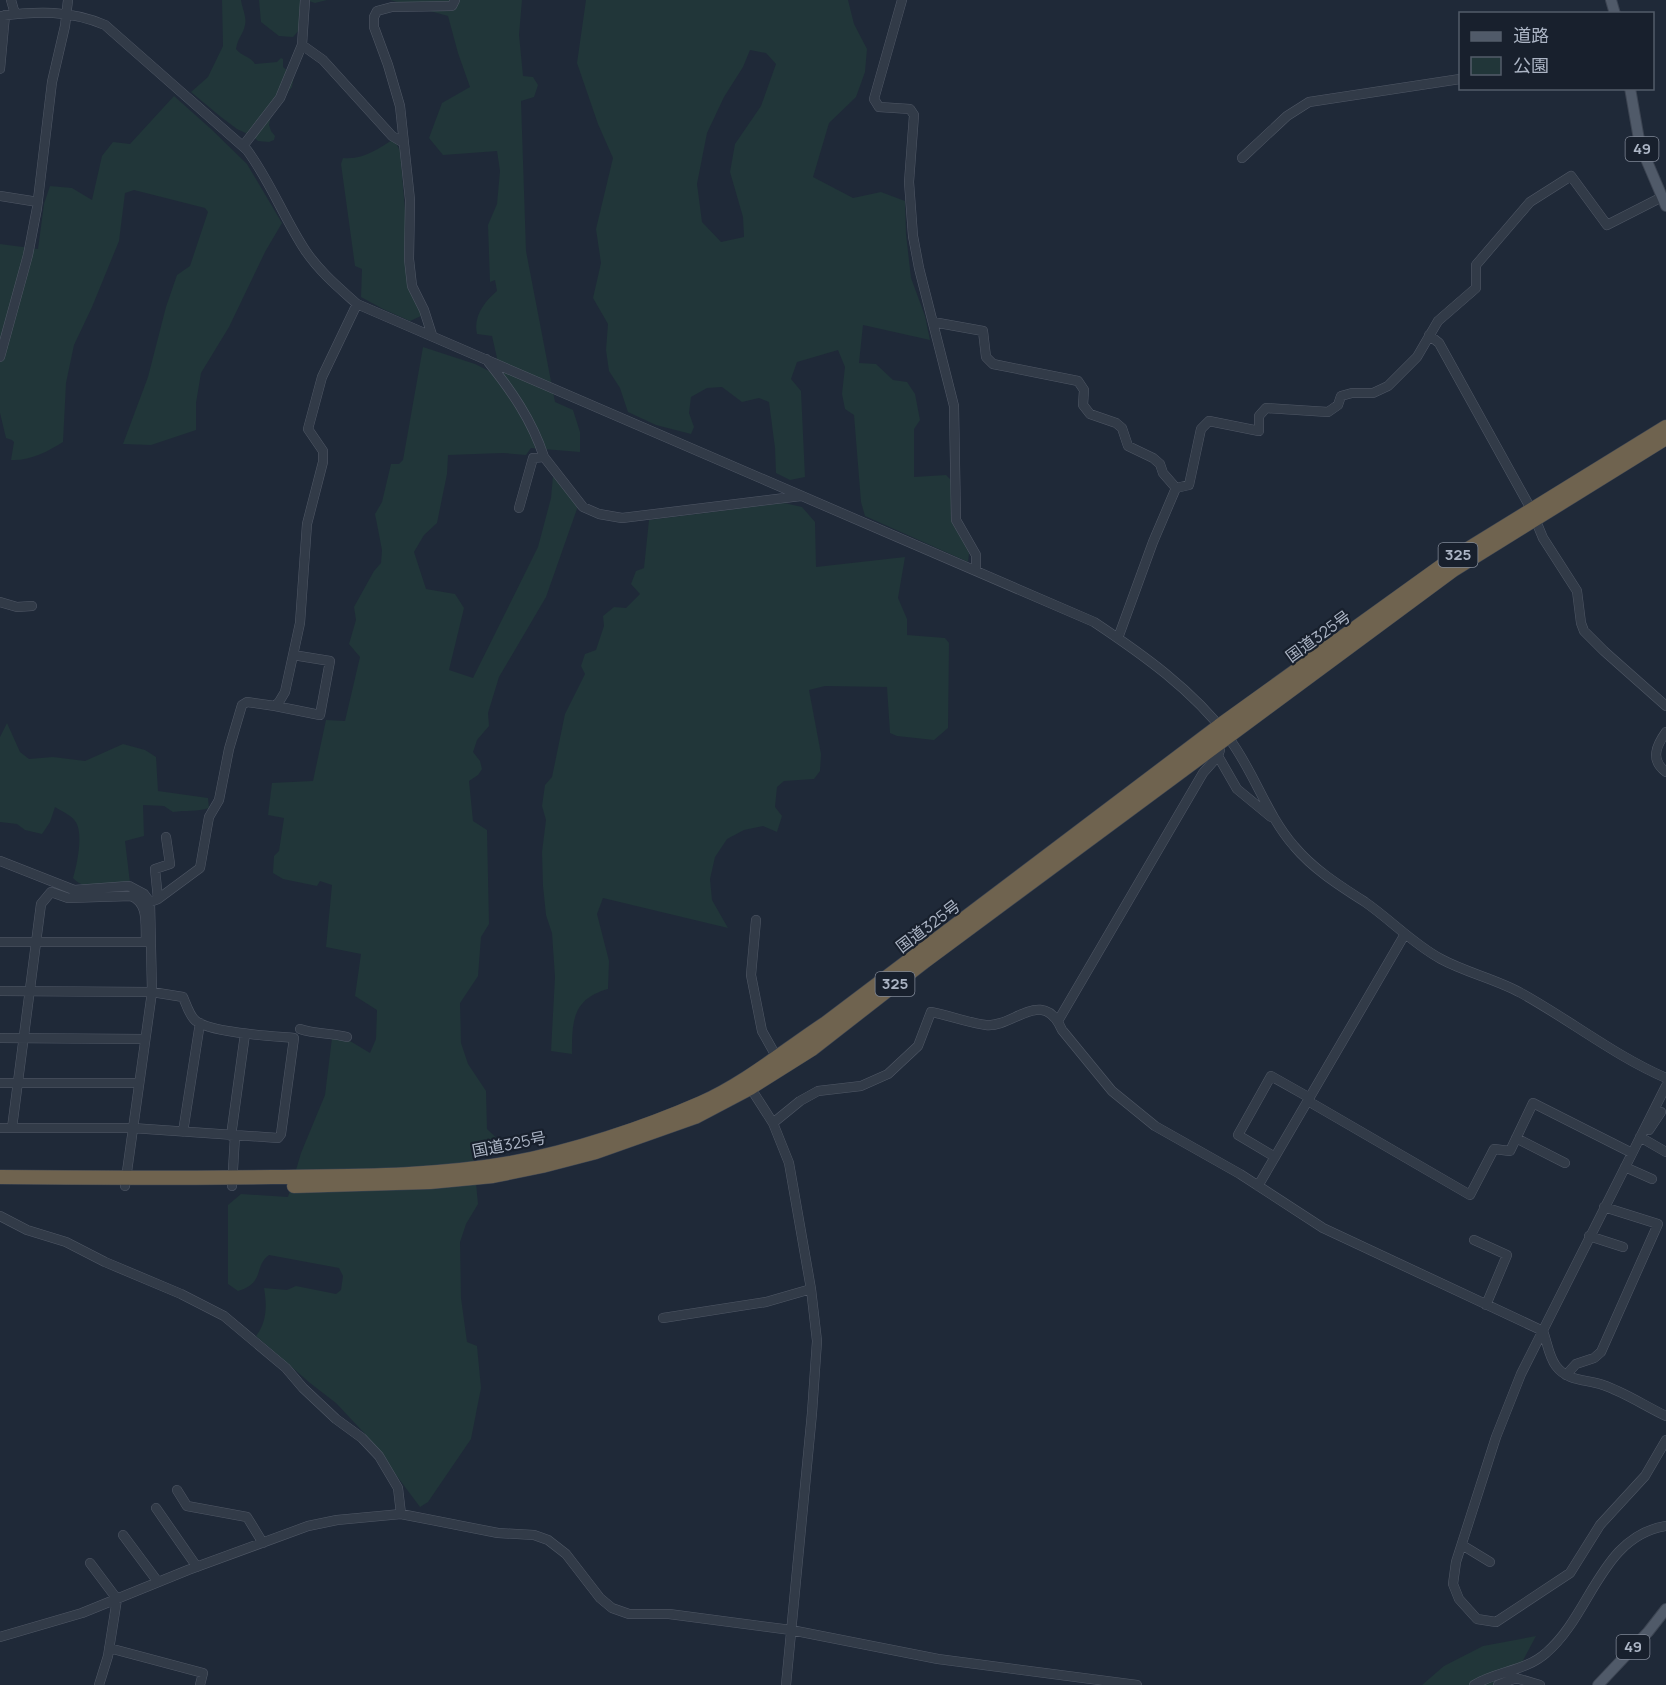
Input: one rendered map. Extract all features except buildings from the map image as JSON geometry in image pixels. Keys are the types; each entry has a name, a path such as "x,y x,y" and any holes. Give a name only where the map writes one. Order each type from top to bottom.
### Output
{"highway":[{"name":"国道325号","path":"0,1185 233,1181 345,1186 494,1176 596,1152 695,1117 748,1084 812,1049 925,961 1453,570 1533,514 1666,427"},
{"name":"国道325号","path":"1533,514 1666,438"},
{"name":"国道325号","path":"748,1084 776,1056 826,1023 1222,741"},
{"name":"国道325号","path":"0,1177 125,1182"}],"main road":[{"name":"49","path":"1630,90 1640,145 1664,202"},
{"name":"49","path":"1598,1685 1648,1632 1666,1609"}],"street":[{"path":"0,69 11,0"},
{"path":"0,357 28,255 38,202 52,82 68,0"},
{"path":"243,146 280,98 302,45 305,0"},
{"path":"432,335 424,310 412,286 409,259 410,201 400,106 374,27 374,17 377,11 392,7 452,6 455,0"},
{"path":"902,0 874,99 879,106 910,109 914,115 909,182 913,236 954,406 956,519 976,555 976,571"},
{"path":"7,15 53,11 90,19 105,25 243,146 262,170 287,221 306,252 322,272 357,303 1094,622 1147,657 1183,689 1222,741 1246,765 1275,821 1294,847 1346,891 1365,902 1441,959 1518,991 1646,1069 1666,1078"},
{"path":"302,45 323,60 392,136 404,143"},
{"path":"1242,158 1287,116 1309,102 1459,79"},
{"path":"1176,488 1189,485 1201,429 1209,421 1259,431 1259,416 1266,408 1328,412 1338,405 1341,396 1352,393 1373,393 1388,386 1417,357 1438,321 1476,288 1476,265 1530,202 1570,176 1607,225 1664,202"},
{"path":"0,196 38,202"},
{"path":"275,706 285,692 294,654 300,623 307,524 323,462 323,452 308,429 322,377 357,303"},
{"path":"933,322 983,331 986,357 993,364 1078,381 1084,390 1083,405 1090,414 1116,423 1122,428 1128,446 1160,464 1163,473 1176,488"},
{"path":"1429,335 1439,343 1533,514 1543,538 1577,591 1584,631 1666,706"},
{"path":"485,358 524,411 537,436 544,457 584,507 599,514 622,518 801,496"},
{"path":"519,508 533,458 544,457"},
{"path":"1118,638 1176,488"},
{"path":"0,602 17,607 32,606"},
{"path":"154,900 200,868 209,817 219,800 229,749 242,705 247,702 320,715 330,662 294,654"},
{"path":"1666,732 1658,744 1656,760 1659,767 1666,772"},
{"path":"1222,741 1236,789 1275,821"},
{"path":"1058,1021 1222,741"},
{"path":"125,1182 152,992 155,869 170,864 166,837"},
{"path":"0,861 74,890 129,886 154,900"},
{"path":"12,1128 41,904 51,892 68,898 131,896 139,899 144,907 146,942 152,956"},
{"path":"756,920 751,975 762,1031 776,1056"},
{"path":"1258,1186 1405,934"},
{"path":"0,942 35,944 146,942"},
{"path":"0,992 152,992 183,997 195,1021 245,1034 333,1034 347,1037"},
{"path":"773,1123 800,1101 818,1091 861,1086 888,1074 918,1046 931,1012 985,1025 1000,1024 1029,1010 1046,1012 1058,1021 1062,1030 1112,1091 1155,1126 1258,1186 1323,1228 1543,1331 1552,1360 1566,1375 1586,1383 1602,1384 1666,1416"},
{"path":"0,1128 132,1128 278,1138 281,1134 297,1033 304,1019"},
{"path":"183,1132 200,1023"},
{"path":"233,1181 233,1136 245,1034"},
{"path":"0,1038 145,1039"},
{"path":"1275,1156 1238,1135 1272,1076 1470,1195 1494,1149 1510,1151 1533,1103 1632,1153"},
{"path":"0,1083 138,1083"},
{"path":"748,1084 773,1123 784,1149 792,1178 811,1289 817,1341 786,1685"},
{"path":"1666,1086 1521,1374 1496,1437 1456,1562 1453,1584 1459,1599 1477,1619 1496,1622 1570,1573 1600,1525 1645,1476 1666,1440"},
{"path":"1640,1136 1649,1130 1660,1112"},
{"path":"1640,1136 1666,1152"},
{"path":"1516,1138 1565,1163"},
{"path":"1625,1167 1652,1179"},
{"path":"1566,1375 1576,1364 1594,1358 1601,1352 1661,1228 1658,1224 1604,1207"},
{"path":"0,1216 27,1230 66,1242 105,1262 171,1289 224,1316 286,1368 336,1419 362,1438 379,1456 398,1488 401,1514"},
{"path":"1589,1236 1623,1247"},
{"path":"1474,1240 1507,1255 1486,1305"},
{"path":"663,1318 766,1302 811,1289"},
{"path":"177,1491 187,1506 247,1517 263,1543"},
{"path":"156,1508 197,1567"},
{"path":"0,1637 82,1613 308,1526 337,1520 401,1514 498,1533 534,1535 548,1540 566,1554 600,1598 612,1608 629,1614 669,1614 791,1630 938,1659 1137,1685"},
{"path":"1474,1685 1543,1656 1562,1637 1623,1546 1639,1534 1666,1526"},
{"path":"123,1535 158,1582"},
{"path":"1461,1545 1490,1562"},
{"path":"90,1563 117,1599 110,1648 99,1685"},
{"path":"110,1648 202,1673 200,1685"},
{"path":"1498,1685 1516,1678 1539,1685"}],"green space":[{"path":"222,0 241,0 245,22 236,49 255,64 277,62 281,58 283,67 294,76 292,87 272,111 269,125 275,136 274,140 269,142 258,141 237,129 191,92 208,77 223,46"},
{"path":"259,0 306,0 301,28 293,37 279,36 261,22"},
{"path":"306,0 327,0 315,3"},
{"path":"390,0 522,0 519,35 523,76 533,77 538,85 534,97 521,101 526,251 555,402 573,410 580,432 580,452 531,448 526,455 503,453 448,455 447,474 437,523 424,535 414,552 426,589 455,594 464,608 449,670 473,678 538,547 551,498 553,476 578,506 546,597 499,677 488,713 489,726 477,740 473,752 480,761 482,769 469,781 473,821 487,830 489,924 481,937 478,976 460,1003 461,1043 468,1064 486,1091 487,1129 504,1145 473,1151 478,1204 466,1224 460,1242 461,1298 467,1342 477,1346 481,1388 471,1439 428,1502 420,1507 366,1435 336,1403 256,1336 260,1331 265,1313 264,1288 287,1290 296,1286 336,1294 341,1290 343,1276 339,1268 269,1255 261,1264 256,1279 247,1287 238,1291 228,1284 228,1205 241,1194 288,1197 301,1153 325,1095 332,1038 350,1041 370,1053 376,1039 377,1010 355,996 361,954 326,947 332,885 320,881 317,886 283,879 273,873 274,856 279,851 284,818 268,815 272,783 313,781 326,720 345,721 360,657 349,644 356,620 354,607 381,563 382,550 375,514 382,502 391,464 399,464 403,460 423,347 489,371 497,358 492,336 477,334 476,328 481,310 497,291 495,280 490,282 488,225 497,204 500,171 497,151 443,155 429,138 442,103 470,87 448,16"},
{"path":"586,0 848,0 854,24 867,49 865,72 856,97 829,123 813,177 853,198 881,192 905,201 911,278 925,316 930,340 863,325 859,363 876,364 893,380 907,382 915,394 920,420 914,429 914,477 946,475 951,480 951,520 969,553 968,562 865,516 861,502 854,415 845,409 842,394 845,367 838,350 797,362 791,379 801,391 805,477 790,480 776,473 769,402 759,398 742,402 722,387 707,388 691,397 689,413 694,427 691,434 656,425 628,412 620,388 609,371 606,350 608,324 593,298 601,263 596,229 613,158 598,124 577,63","holes":["750,50 766,53 776,64 761,106 735,144 730,172 743,217 744,237 721,242 702,222 697,184 707,133"]},
{"path":"174,96 247,164 282,223 265,252 229,327 201,373 196,403 196,430 151,445 123,444 148,377 166,307 177,275 190,266 208,212 205,208 134,190 125,193 119,241 74,345 66,383 63,442 38,455 11,460 14,442 6,438 0,413 0,244 38,249 44,204 50,186 72,188 92,200 102,156 113,142 130,144"},
{"path":"394,139 400,151 406,222 421,316 410,321 361,297 362,269 355,266 341,164 343,158 364,156"},
{"path":"784,503 802,507 815,522 816,567 905,557 898,598 907,619 907,635 945,638 949,643 948,728 934,740 897,736 890,733 887,687 825,686 809,690 821,754 820,771 814,779 784,781 777,787 775,807 782,816 777,832 763,826 744,830 727,839 715,857 710,879 712,900 728,928 603,898 597,914 609,961 608,989 587,999 576,1013 572,1054 551,1051 555,977 552,933 546,915 543,886 542,852 546,820 542,806 545,785 552,777 565,714 585,674 581,666 585,654 596,650 604,626 603,616 614,607 626,608 640,594 631,584 636,571 644,568 649,520"},
{"path":"7,723 20,752 29,759 53,757 85,761 123,744 145,750 156,757 158,791 208,798 209,808 173,812 164,806 143,805 144,836 125,841 130,883 100,887 85,886 73,878 78,857 79,833 78,826 71,817 55,807 50,822 42,834 25,830 17,824 0,822 0,737"},
{"path":"1536,1636 1510,1685 1422,1685 1444,1666 1483,1646"}]}
